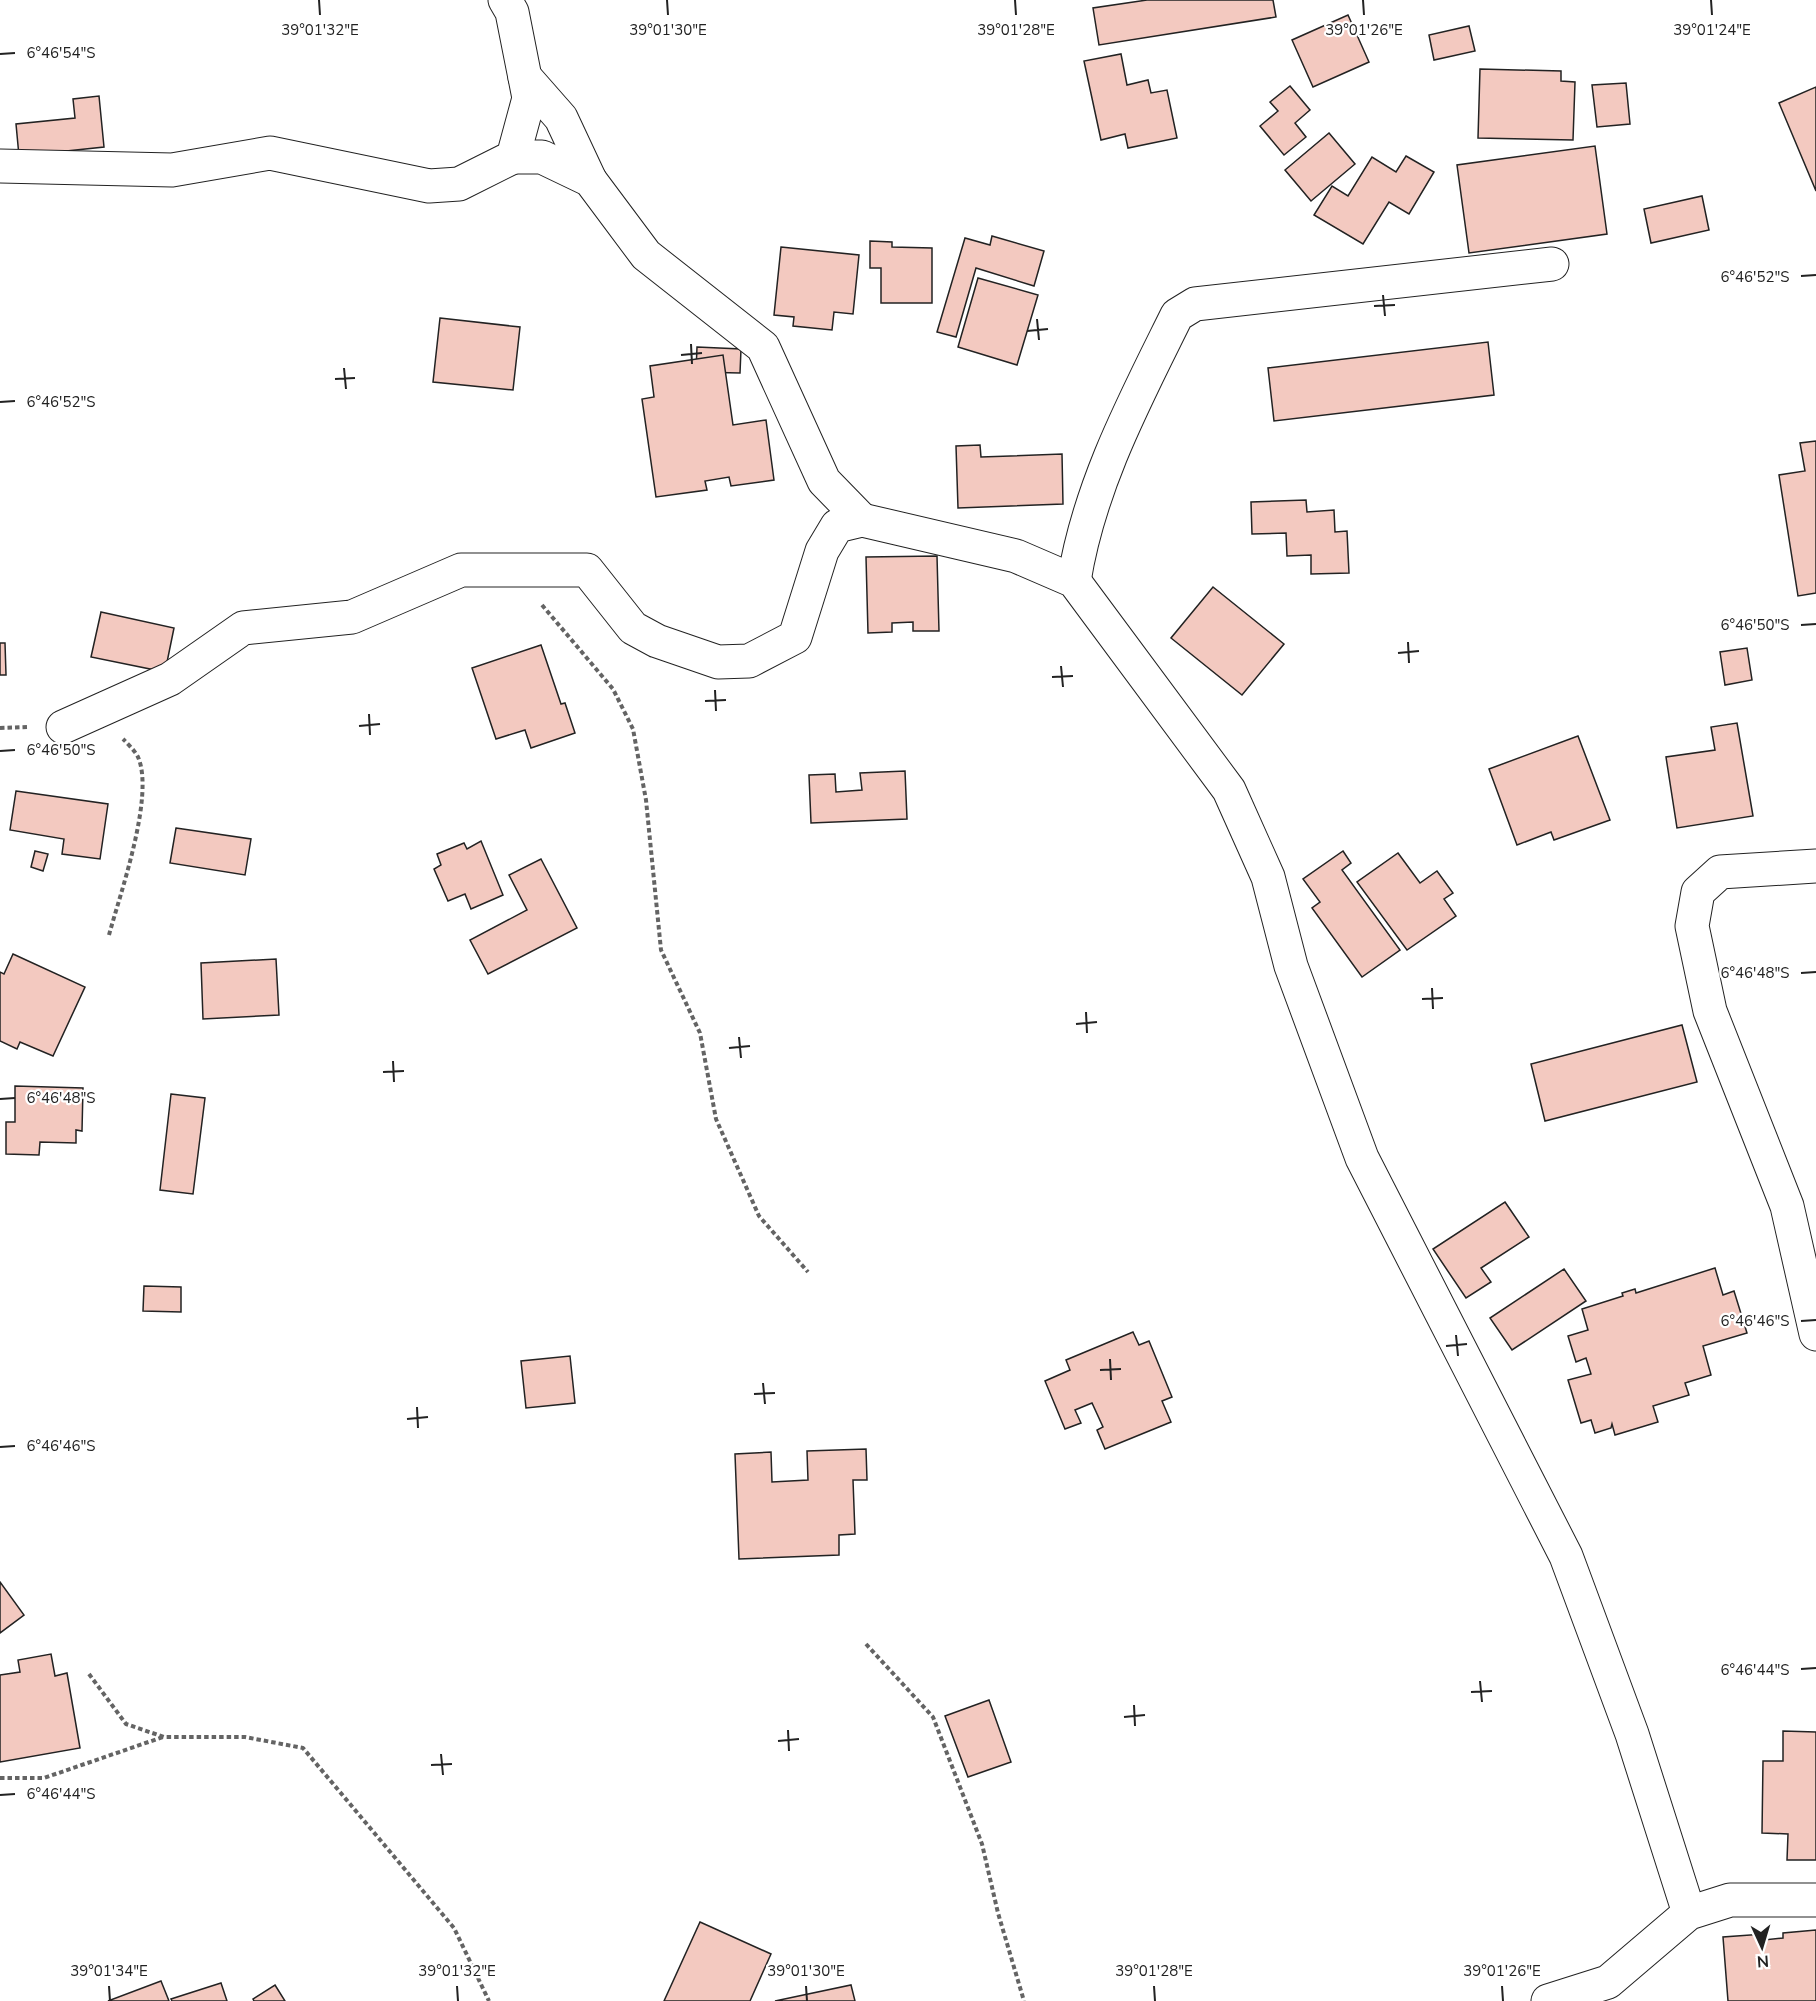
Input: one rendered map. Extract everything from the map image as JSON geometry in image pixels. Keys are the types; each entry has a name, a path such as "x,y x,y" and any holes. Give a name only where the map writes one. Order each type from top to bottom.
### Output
{"street":[{"path":"505,0 512,12 529,98 513,157"},
{"path":"525,77 561,118 590,180 646,255 763,346 824,481 862,520"},
{"path":"0,166 172,170 270,153 429,186 459,184 513,157 542,157 590,180"},
{"path":"1074,580 1080,541 1115,441 1177,315 1195,304 1552,264"},
{"path":"63,727 170,679 243,628 352,617 461,570 587,570 633,628 657,641 718,663 749,661 795,637 822,551 837,526 862,520 1016,556 1074,580 1229,790 1268,877 1291,966 1362,1158 1566,1556 1632,1734 1689,1913"},
{"path":"1816,866 1720,872 1698,892 1692,926 1710,1011 1787,1206 1816,1334"},
{"path":"1548,2001 1608,1982 1689,1913 1730,1900 1816,1900"}],"path":[{"path":"512,570 613,689 633,729 646,800 661,950 700,1033 716,1119 759,1216 808,1272"},
{"path":"0,728 63,727"},
{"path":"109,935 134,845 143,783 138,756 118,734"},
{"path":"866,1644 933,1718 982,1844 998,1913 1024,2001"},
{"path":"89,1674 126,1724 164,1737"},
{"path":"0,1778 44,1778 164,1737 246,1737 303,1748 454,1928 489,2001"}],"building":[{"path":"1147,0 1273,0 1276,17 1099,45 1093,8"},
{"path":"1348,15 1369,62 1313,87 1292,40"},
{"path":"1469,26 1475,51 1434,60 1429,35"},
{"path":"1121,54 1127,85 1148,80 1151,93 1167,90 1177,138 1128,148 1125,134 1101,140 1084,61"},
{"path":"1480,69 1561,71 1561,81 1575,82 1573,140 1478,138"},
{"path":"1626,83 1630,124 1597,127 1592,85"},
{"path":"1290,86 1310,110 1295,123 1306,137 1284,155 1260,126 1278,111 1270,102"},
{"path":"1816,87 1816,191 1779,103"},
{"path":"99,96 104,147 19,156 16,124 75,118 73,99"},
{"path":"1329,133 1355,164 1311,201 1285,170"},
{"path":"1595,146 1607,234 1469,253 1457,165"},
{"path":"1406,156 1434,172 1409,214 1389,202 1363,244 1314,215 1332,186 1348,196 1372,157 1396,172"},
{"path":"1702,196 1709,230 1651,243 1644,209"},
{"path":"992,236 1044,251 1034,286 976,268 956,337 937,332 965,238 990,245"},
{"path":"870,241 892,242 892,247 932,248 932,303 881,303 881,268 870,268"},
{"path":"781,247 859,255 853,314 834,312 832,330 793,326 794,317 774,315"},
{"path":"978,278 1038,295 1017,365 958,347"},
{"path":"440,318 520,327 513,390 433,382"},
{"path":"1488,342 1494,395 1274,421 1268,368"},
{"path":"697,347 741,349 740,373 696,372"},
{"path":"723,355 733,425 766,420 774,480 731,486 729,477 705,481 707,490 656,497 642,399 654,397 650,366"},
{"path":"1816,441 1816,593 1798,596 1779,475 1805,471 1800,443"},
{"path":"980,445 981,457 1062,454 1063,504 958,508 956,446"},
{"path":"1306,500 1307,512 1334,510 1335,532 1347,531 1349,573 1311,574 1311,555 1287,556 1286,533 1252,534 1251,502"},
{"path":"937,556 939,631 913,631 913,622 892,623 892,632 868,633 866,557"},
{"path":"1213,587 1284,644 1242,695 1171,638"},
{"path":"101,612 174,628 165,672 91,657"},
{"path":"0,643 5,643 6,675 0,675"},
{"path":"541,645 561,704 565,703 575,733 531,748 525,730 496,739 472,668"},
{"path":"1747,648 1752,680 1725,685 1720,652"},
{"path":"1737,723 1753,816 1677,828 1666,757 1715,750 1711,727"},
{"path":"1578,736 1610,820 1554,840 1551,832 1517,845 1489,769"},
{"path":"905,771 907,819 811,823 809,775 835,774 836,792 862,790 860,773"},
{"path":"16,791 108,804 100,859 62,854 64,839 10,830"},
{"path":"176,828 251,839 245,875 170,863"},
{"path":"481,841 503,895 471,909 465,894 448,901 434,869 441,865 437,854 464,843 467,849"},
{"path":"35,851 48,854 43,871 31,867"},
{"path":"1343,851 1351,863 1342,870 1400,950 1362,977 1312,908 1320,902 1303,879"},
{"path":"1398,853 1420,883 1437,871 1453,893 1444,899 1456,916 1407,950 1357,882"},
{"path":"541,859 577,928 488,974 470,940 527,910 509,875"},
{"path":"13,954 85,987 53,1056 20,1042 17,1049 0,1041 0,972 4,974"},
{"path":"276,959 279,1015 203,1019 201,963"},
{"path":"1682,1025 1697,1082 1545,1121 1531,1064"},
{"path":"15,1086 83,1088 82,1131 76,1130 76,1143 40,1142 39,1155 6,1154 6,1122 15,1122"},
{"path":"171,1094 205,1098 193,1194 160,1190"},
{"path":"1505,1202 1529,1237 1481,1268 1491,1282 1466,1298 1433,1249"},
{"path":"1715,1268 1723,1295 1734,1291 1747,1333 1703,1346 1711,1375 1685,1383 1689,1395 1653,1406 1658,1422 1615,1435 1612,1424 1611,1428 1595,1433 1591,1420 1581,1423 1568,1380 1591,1374 1586,1358 1576,1362 1568,1336 1588,1330 1582,1309 1623,1296 1622,1293 1635,1289 1636,1293"},
{"path":"1564,1269 1586,1301 1512,1350 1490,1318"},
{"path":"144,1286 181,1287 181,1312 143,1311"},
{"path":"1133,1332 1139,1345 1149,1341 1172,1397 1162,1401 1171,1422 1105,1449 1097,1430 1103,1427 1092,1403 1075,1410 1081,1423 1065,1429 1045,1381 1070,1370 1066,1360"},
{"path":"570,1356 575,1403 526,1408 521,1361"},
{"path":"866,1449 867,1480 853,1480 855,1534 839,1535 839,1555 739,1559 735,1454 771,1452 772,1482 808,1480 807,1451"},
{"path":"0,1582 24,1615 0,1633"},
{"path":"51,1654 55,1676 67,1673 80,1748 0,1762 0,1675 20,1672 18,1660"},
{"path":"989,1700 1011,1762 968,1777 945,1716"},
{"path":"1783,1731 1816,1732 1816,1860 1787,1860 1788,1834 1762,1833 1763,1761 1783,1761"},
{"path":"700,1922 771,1954 750,2001 664,2001"},
{"path":"1816,1930 1816,2001 1728,2001 1723,1937 1764,1934 1764,1940 1783,1938 1783,1933"},
{"path":"161,1981 169,2001 108,2001"},
{"path":"221,1983 227,2001 172,2001 171,1999"},
{"path":"275,1985 285,2001 254,2001 253,1999"},
{"path":"851,1985 855,2001 775,2001"}]}
